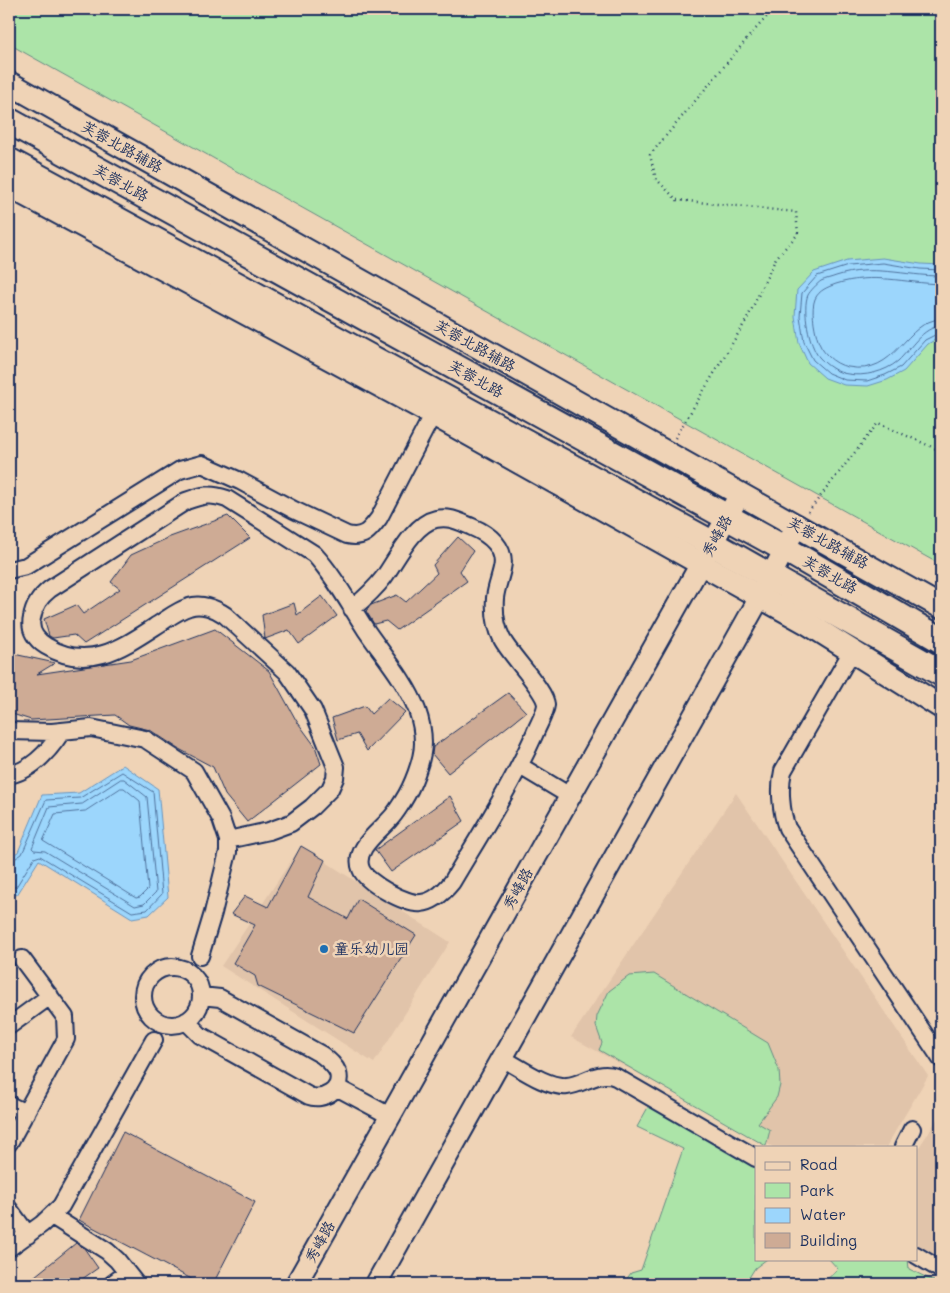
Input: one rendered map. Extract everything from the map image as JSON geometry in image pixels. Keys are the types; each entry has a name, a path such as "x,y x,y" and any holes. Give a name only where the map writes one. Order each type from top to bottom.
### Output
{"main road":[{"name":"芙蓉北路辅路","path":"9,83 941,607"},
{"name":"芙蓉北路","path":"9,121 728,517 941,640"},
{"name":"芙蓉北路","path":"9,161 765,587 941,674"},
{"path":"9,186 433,414 707,554"},
{"path":"765,587 852,651 941,707"}],"street":[{"path":"9,570 26,566 180,470 202,464 240,481 294,510 355,537 371,528 378,518 433,414"},
{"path":"228,840 269,831 291,823 312,807 330,789 335,778 336,767 313,710 287,672 225,615 215,608 203,606 191,606 180,610 122,648 107,654 92,657 70,656 39,642 32,630 33,612 39,599 50,589 186,501 202,495 214,494 227,499 314,554 324,565 352,609 406,690 422,726 423,746 414,778 404,800 390,820 366,844 359,858 360,868 368,880 387,892 412,902 421,903 443,894 452,882 520,766 544,711 545,699 516,661 502,638 496,620 495,598 503,566 503,558 501,549 479,530 451,518 436,519 424,523 416,531 379,583 365,599 352,609"},
{"name":"秀峰路","path":"296,1284 740,494"},
{"path":"376,1284 765,587 797,525"},
{"path":"852,651 784,771 781,781 783,819 787,828 941,1059"},
{"path":"9,731 62,731 91,728 145,739 194,771 221,819 228,840 228,852 214,913 200,956 190,974"},
{"path":"9,775 18,773 34,763 62,731"},
{"path":"520,766 570,796"},
{"path":"9,1142 66,1039 65,1017 22,959"},
{"path":"9,1248 52,1216 61,1206 154,1040 179,1023 196,1012 200,1003 200,988 190,974 174,967 163,968 154,973 147,981 144,991 147,1011 154,1019 163,1024 179,1023 308,1096 322,1098 336,1087 338,1079 336,1070 322,1055 220,998 201,996"},
{"path":"9,1026 50,996"},
{"path":"154,1019 154,1040"},
{"path":"502,1058 556,1086 568,1086 599,1075 608,1074 616,1077 755,1157"},
{"path":"336,1087 390,1116"},
{"path":"9,1105 26,1113"},
{"path":"904,1146 912,1130"},
{"path":"9,1210 28,1235"},
{"path":"52,1216 107,1250 131,1278 112,1284"},
{"path":"918,1256 941,1270"}],"path":[{"path":"666,454 747,318 776,258 798,234 796,212 677,200 656,179 650,155 774,9"},
{"path":"797,525 878,423 941,451"}],"shaded area":[{"path":"736,793 928,1076 887,1146 771,1146 571,1037"},
{"name":"童乐幼儿园","path":"301,846 450,942 374,1063 221,966"},
{"path":"941,1113 941,1258 918,1245 918,1149"}],"green space":[{"path":"9,9 941,9 941,565 9,44"},
{"path":"654,974 768,1043 779,1070 780,1085 777,1097 758,1123 770,1130 766,1146 599,1050 602,1043 596,1026 597,1016 609,991 629,976"},
{"path":"651,1102 755,1155 755,1260 766,1260 755,1268 745,1284 623,1284 631,1273 641,1270 683,1149 637,1127"},
{"path":"830,1260 908,1260 909,1269 940,1284 822,1284 838,1269"}],"water":[{"path":"883,258 941,265 941,336 928,344 904,371 887,380 868,386 844,385 825,378 808,363 799,343 795,316 797,290 814,272 847,261"},
{"path":"123,765 158,789 168,897 149,915 132,918 39,860 17,895 9,891 9,857 18,852 42,795 79,793"}],"building":[{"path":"228,516 250,538 84,644 74,635 53,638 49,636 44,619 76,605 83,614 120,589 111,582 131,555 170,537"},
{"path":"458,537 473,551 460,571 467,581 397,630 386,621 374,624 366,611 371,605 397,595 406,602 437,573 433,565"},
{"path":"322,596 337,616 299,644 289,630 265,639 262,615 294,603 297,615"},
{"path":"215,629 269,671 296,720 315,746 321,764 247,822 225,795 213,767 179,749 150,730 129,725 115,715 31,720 9,713 9,653 55,663 37,674 131,660"},
{"path":"508,693 526,712 448,773 432,754 433,747"},
{"path":"388,698 405,712 367,751 357,734 338,740 332,718 365,706 371,714"},
{"path":"450,796 464,821 391,872 375,850"},
{"name":"童乐幼儿园","path":"301,846 325,860 308,897 348,919 358,899 416,935 354,1033 258,986 255,976 233,963 255,925 231,914 245,896 268,907"},
{"path":"123,1132 255,1202 213,1284 201,1284 79,1220"},
{"path":"76,1243 84,1248 98,1268 75,1284 25,1284"}],"place":[{"name":"童乐幼儿园","path":"324,949"}]}
